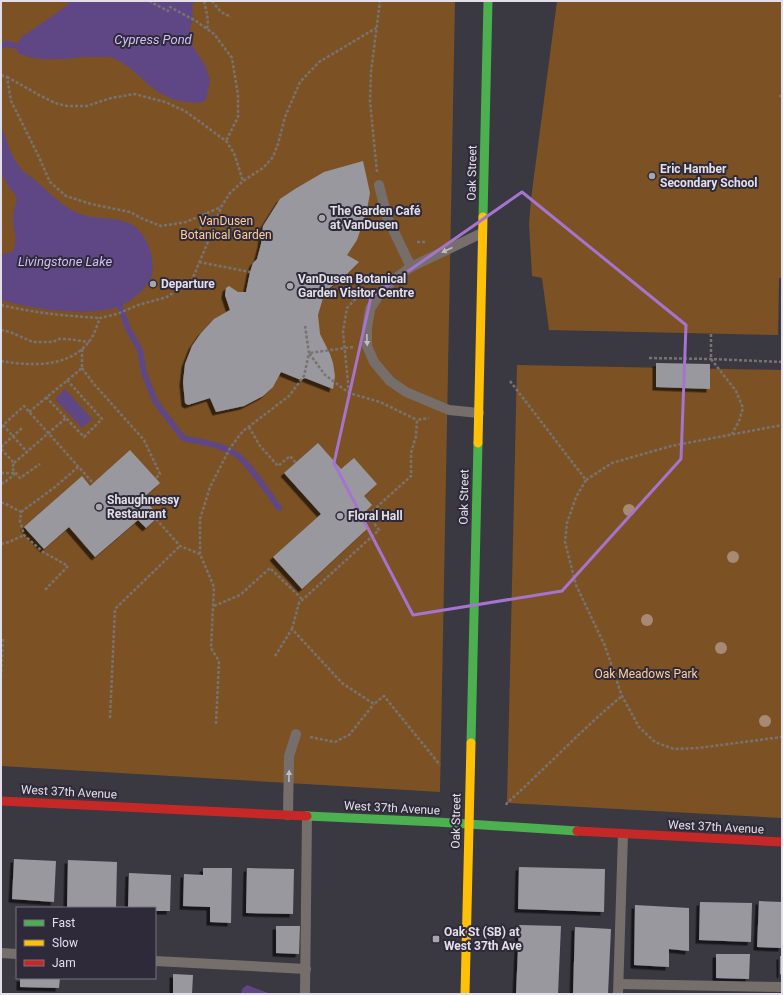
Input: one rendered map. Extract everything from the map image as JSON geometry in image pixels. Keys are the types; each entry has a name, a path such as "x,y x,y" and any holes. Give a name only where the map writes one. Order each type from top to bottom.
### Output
{"main road":[{"name":"Oak Street","path":"465,994 488,1"},
{"name":"West 37th Avenue","path":"1,801 782,842"}],"lane":[{"path":"379,185 387,217 411,267"},
{"path":"478,413 449,410 406,392 390,381 374,362 367,346 367,328 370,309 379,295 393,280 411,267 482,233"},
{"path":"288,815 289,756 296,734"},
{"path":"305,994 307,816"},
{"path":"623,834 619,989 782,987"},
{"path":"1,953 16,954"},
{"path":"156,961 306,969"}],"path":[{"path":"149,1 168,11 170,7 193,19 214,34 232,58 238,95 238,117 226,140"},
{"path":"204,1 208,14 207,29"},
{"path":"212,1 221,12 230,17"},
{"path":"379,185 370,101 371,72 380,1"},
{"path":"1,305 26,311 100,318 117,314 167,297 192,280 221,207 230,193 243,181 263,168 273,156 278,144 284,117 300,82 319,62 376,28"},
{"path":"1,75 55,103 67,106 87,106 112,98 135,94 165,102 184,111 226,140 234,153 243,181"},
{"path":"7,77 11,101 50,182 66,196 91,204 130,212 161,226 186,222 221,207"},
{"path":"197,238 206,213"},
{"path":"199,262 250,272"},
{"path":"1,361 22,365 45,365 71,356 82,349 89,342 100,318"},
{"path":"216,724 219,662 211,648 214,587 200,554 200,519 210,488 230,448 243,431 289,396 304,376 309,353 305,326"},
{"path":"1,330 33,342 53,342 59,339 67,339 89,342"},
{"path":"711,334 711,359 736,391 741,402 742,408 739,421 731,434"},
{"path":"309,353 367,346"},
{"path":"82,349 82,368 144,440 160,474 156,478"},
{"path":"309,353 324,375 349,393 380,402 417,420 430,418"},
{"path":"649,358 782,362"},
{"path":"29,412 82,368"},
{"path":"46,397 84,437 102,419 67,380"},
{"path":"510,381 586,480"},
{"path":"27,452 2,426 24,406 93,483"},
{"path":"40,464 20,478 12,468 14,463 66,418"},
{"path":"275,656 292,629 300,603 379,530 368,515 411,476 411,454 416,436 417,420"},
{"path":"782,425 671,446 612,463 586,480 576,497 567,523 565,542 576,585 605,646 622,696 639,727 655,742 674,749 698,748 782,737"},
{"path":"249,427 260,446 278,466 290,456 296,463"},
{"path":"14,463 1,448 22,428"},
{"path":"44,591 68,566 42,552 24,535 20,520 21,512 77,466"},
{"path":"1,473 16,473"},
{"path":"1,482 4,483 16,473"},
{"path":"1,503 4,503 21,512"},
{"path":"156,519 180,546 200,554"},
{"path":"1,544 24,535"},
{"path":"110,718 115,610 180,546"},
{"path":"214,606 240,595 270,568 303,600"},
{"path":"292,629 342,683 374,704"},
{"path":"1,677 3,637"},
{"path":"296,734 336,742 349,735 374,704 384,696 440,766"},
{"path":"507,803 595,718 622,696"}],"highlighted area":[{"path":"522,192 686,325 681,459 562,591 413,615 334,463 371,297"}],"green space":[{"name":"VanDusen Botanical Garden","path":"1,1 455,1 440,792 1,766"},
{"name":"Eric Hamber Secondary School","path":"557,1 782,1 782,278 779,278 778,335 549,330 542,278 532,276 529,224"},
{"name":"Oak Meadows Park","path":"517,365 782,370 782,818 507,803"}],"water":[{"name":"Cypress Pond","path":"71,1 195,1 192,6 193,19 190,29 191,43 206,67 210,81 206,100 193,103 173,99 163,95 123,63 111,57 38,59 18,53 17,48 19,40 23,36 61,10"},
{"name":"Livingstone Lake","path":"1,125 11,151 21,168 59,201 79,214 129,223 134,226 143,236 147,242 151,255 153,268 152,275 147,284 134,298 120,306 108,310 77,312 44,309 1,300 1,255 13,251 15,240 13,219 17,197 8,186 1,172"},
{"path":"65,389 92,419 82,428 55,399"},
{"path":"247,985 271,994 241,994 242,989"}],"building":[{"name":"VanDusen Botanical Garden Visitor Centre","path":"363,161 370,193 367,210 357,240 347,255 359,262 342,279 325,291 318,315 320,334 333,363 335,376 333,389 305,378 301,380 281,372 273,387 263,396 244,406 216,412 210,398 188,405 185,403 183,382 185,364 192,346 201,333 214,319 230,310 225,295 226,288 229,286 238,292 246,292 250,272 253,263 257,259 261,244 263,226 280,199 324,172"},
{"path":"656,363 710,364 710,389 656,387"},
{"name":"Floral Hall","path":"318,443 341,469 354,458 377,484 364,496 372,505 359,518 368,528 302,589 273,557 321,514 284,473"},
{"name":"Shaughnessy Restaurant","path":"130,450 160,483 143,498 159,516 146,528 138,520 95,557 69,527 44,549 24,527 82,476 90,486"},
{"path":"14,859 56,861 54,902 12,899"},
{"path":"68,860 117,862 116,907 67,907"},
{"path":"519,867 605,869 604,912 518,909"},
{"path":"203,868 232,868 231,923 210,922 210,907 183,906 184,874 203,875"},
{"path":"247,868 294,869 293,914 246,913"},
{"path":"129,873 171,875 170,911 156,911 156,907 128,907"},
{"path":"759,901 782,902 782,948 757,947"},
{"path":"700,902 752,903 751,942 699,940"},
{"path":"635,905 689,908 689,951 669,949 669,967 634,965"},
{"path":"519,925 561,926 558,994 516,994"},
{"path":"276,926 300,926 299,954 276,953"},
{"path":"575,927 611,929 608,994 573,994"},
{"path":"716,954 750,954 749,979 716,978"},
{"path":"780,956 782,956 782,975 780,974"},
{"path":"173,974 193,975 192,994 173,994"},
{"path":"20,979 60,979 59,988 20,987"}],"waterway":[{"path":"1,45 8,44 16,46"},
{"path":"120,306 128,329 140,350 144,373 155,401 183,438 216,445 240,457 252,470 279,508"}],"traffic: fast":[{"path":"483,217 488,1"},
{"path":"471,743 478,443"},
{"path":"307,816 437,822 577,831"}],"traffic: slow":[{"path":"478,443 483,217"},
{"path":"465,994 471,743"}],"traffic: jam":[{"path":"1,801 307,816"},
{"path":"577,831 782,842"}],"place":[{"name":"Eric Hamber Secondary School","path":"652,176"},
{"name":"The Garden Café at VanDusen","path":"322,218"},
{"name":"Departure","path":"153,284"},
{"name":"VanDusen Botanical Garden Visitor Centre","path":"290,286"},
{"name":"Shaughnessy Restaurant","path":"99,507"},
{"name":"Floral Hall","path":"340,516"},
{"name":"Oak St (SB) at West 37th Ave","path":"436,939"}]}
